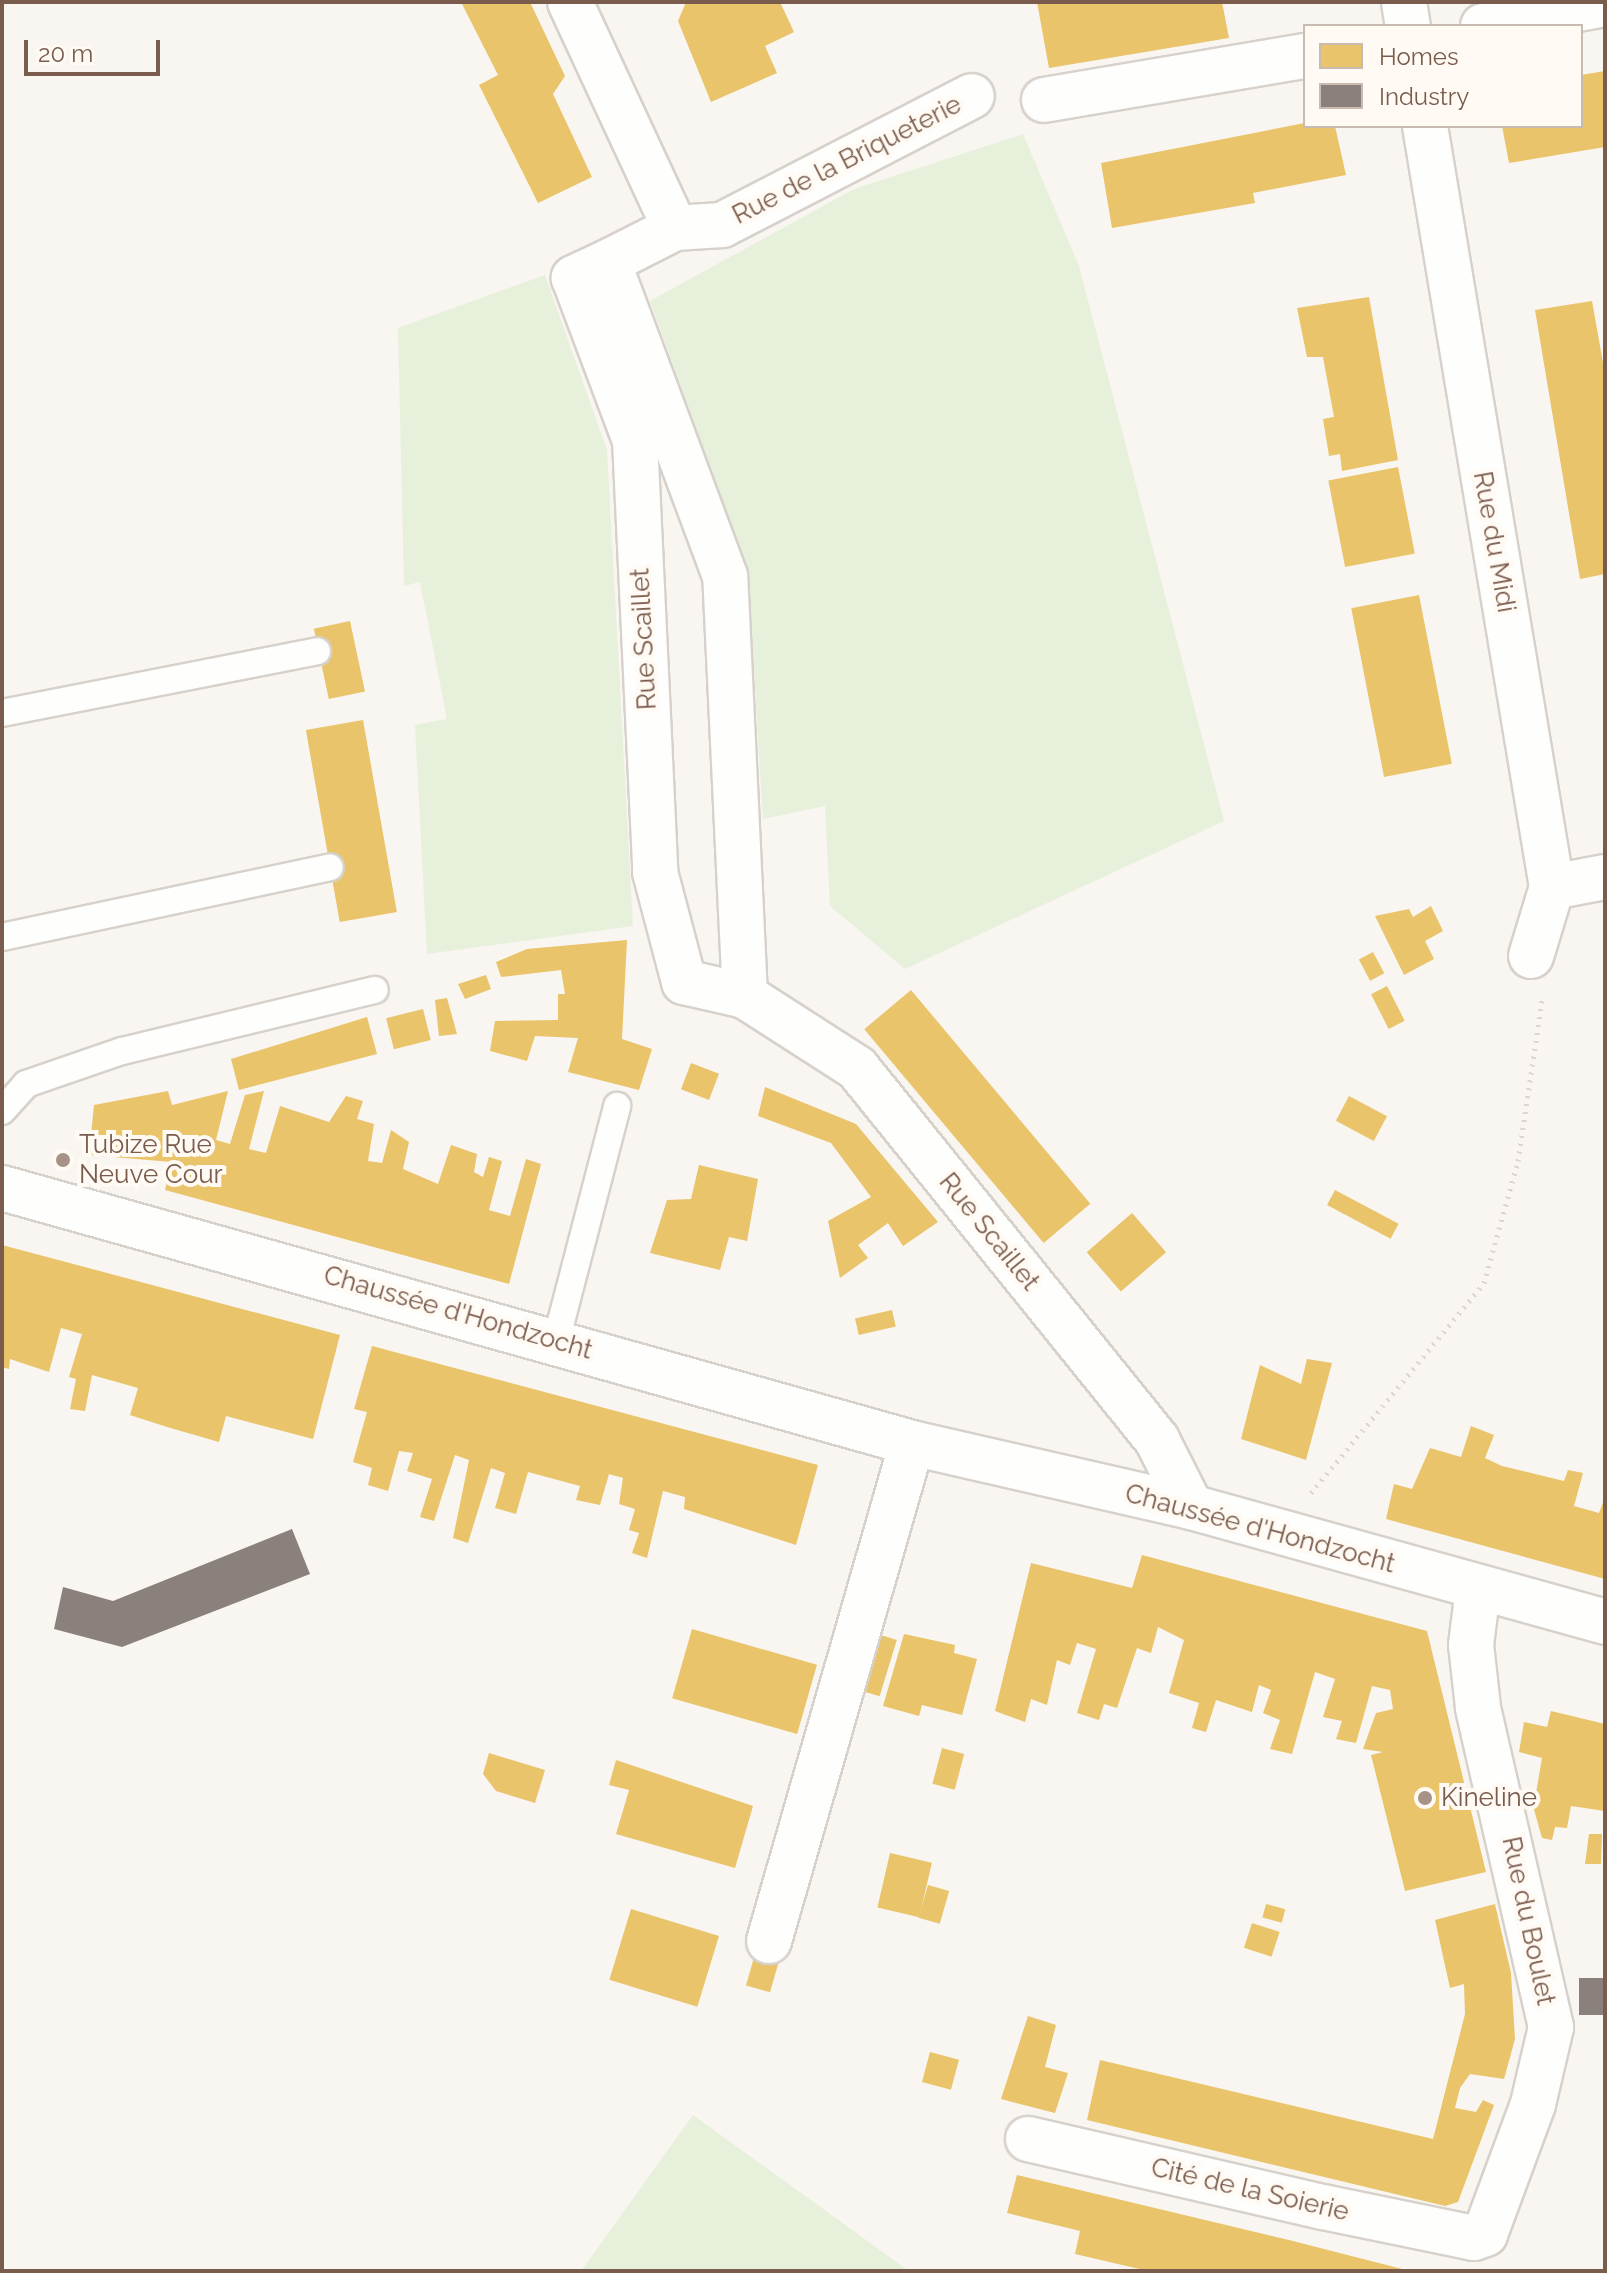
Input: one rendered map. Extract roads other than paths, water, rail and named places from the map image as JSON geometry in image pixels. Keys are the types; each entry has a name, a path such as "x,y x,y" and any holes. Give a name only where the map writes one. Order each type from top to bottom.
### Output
{"street":[{"path":"570,2 675,228"},
{"path":"1404,2 1408,24"},
{"path":"1494,24 1605,4"},
{"path":"1044,100 1303,56"},
{"name":"Rue de la Briqueterie","path":"675,228 722,225 972,96"},
{"name":"Rue du Midi","path":"1425,128 1552,887 1531,956"},
{"name":"Rue Scaillet","path":"675,228 574,278 635,440 655,872 684,982 745,996 857,1068 1157,1440 1191,1507"},
{"path":"608,262 725,576 745,996"},
{"path":"1552,887 1605,877"},
{"name":"Chaussée d'Hondzocht","path":"2,1188 912,1443 1191,1507 1605,1622"},
{"path":"769,1941 912,1443"},
{"name":"Rue du Boulet","path":"1474,2238 1491,2223 1551,2027 1478,1707 1471,1645 1478,1589"},
{"name":"Cité de la Soierie","path":"1028,2139 1474,2238"}],"lane":[{"path":"2,713 317,651"},
{"path":"2,937 330,867"},
{"path":"2,1111 26,1084 122,1051 375,990"},
{"path":"556,1341 617,1106"}],"place":[{"name":"Tubize Rue Neuve Cour","path":"63,1160"},
{"name":"Kineline","path":"1425,1798"}]}
